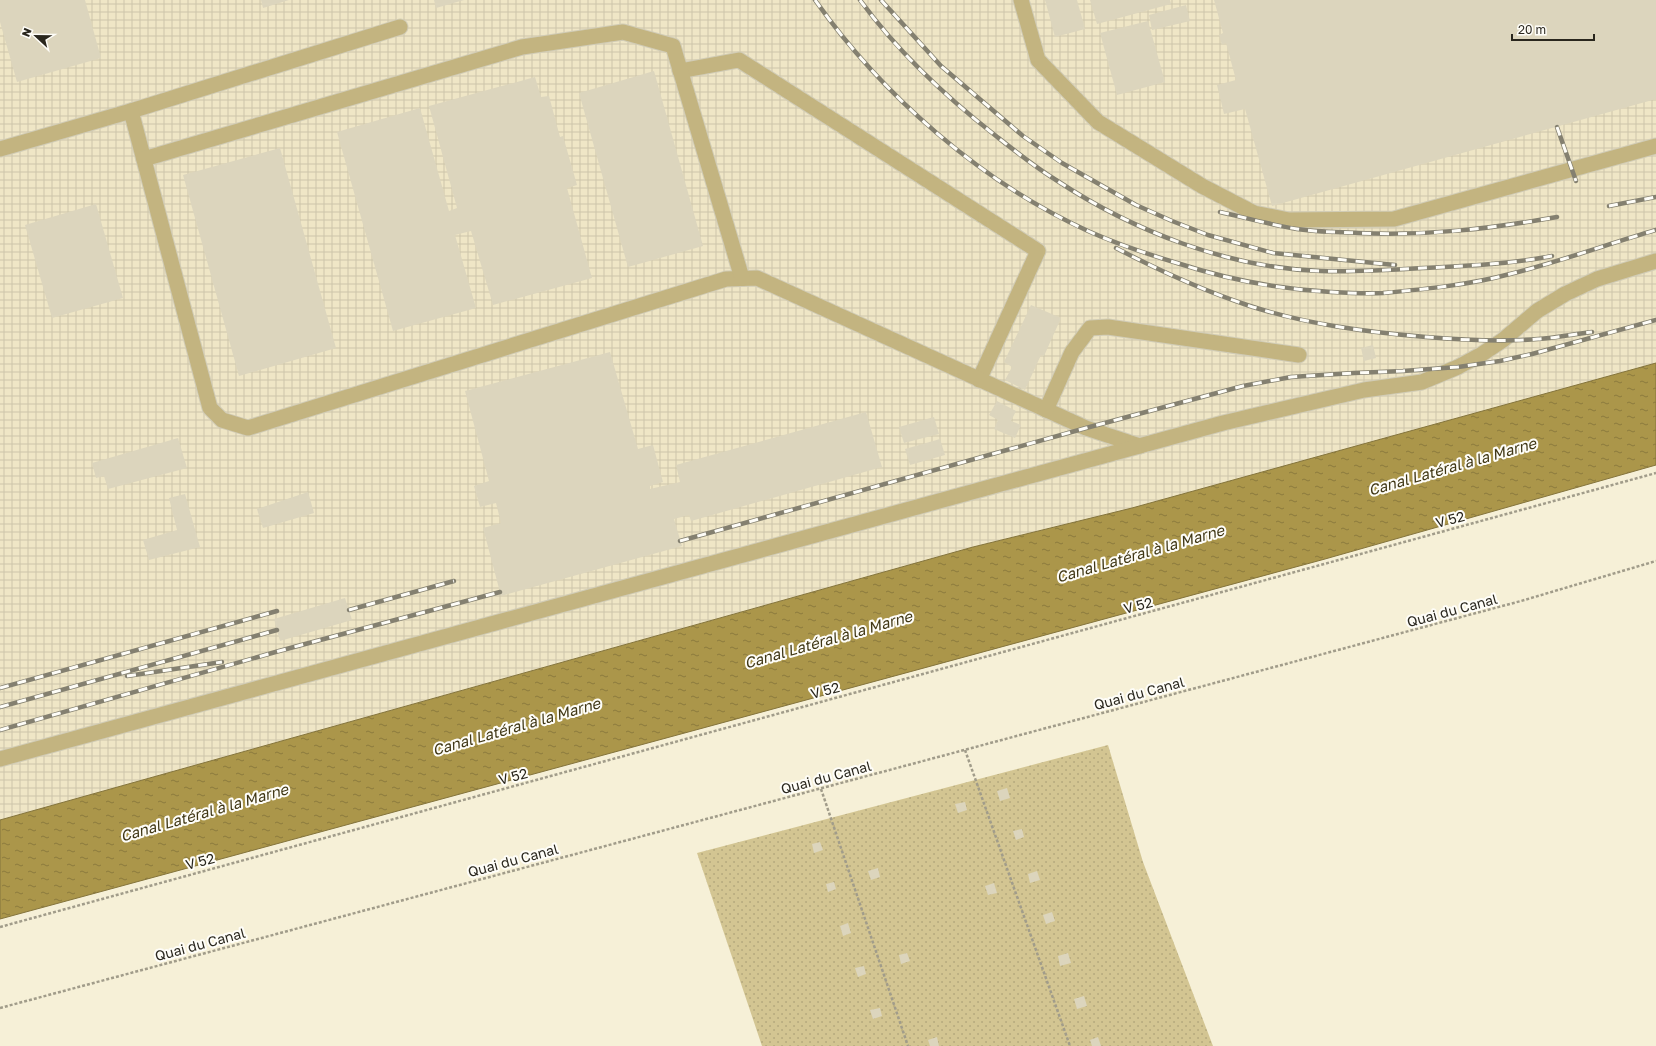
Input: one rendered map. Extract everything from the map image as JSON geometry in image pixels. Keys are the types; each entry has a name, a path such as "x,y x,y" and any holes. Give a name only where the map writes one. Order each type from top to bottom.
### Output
{"lane":[{"path":"1021,0 1038,60 1098,122 1202,186 1254,213 1290,220 1394,219 1656,146"},
{"path":"0,149 131,111 400,27"},
{"path":"144,159 522,47 623,32 673,46 742,278"},
{"path":"680,71 739,60 1038,251 979,380"},
{"path":"131,111 210,408 222,420 248,428 726,279 757,278 1086,428 1140,446"},
{"path":"0,759 1223,423 1364,390 1422,382 1458,367 1482,354 1503,340 1538,311 1566,294 1597,279 1656,261"},
{"path":"1046,410 1072,352 1090,328 1108,327 1299,355"}],"path":[{"name":"V 52","path":"0,927 1656,474"},
{"name":"Quai du Canal","path":"0,1008 1514,604 1656,561"},
{"path":"965,750 1070,1046"},
{"path":"821,789 908,1046"}],"shaded area":[{"path":"0,0 1656,0 1656,363 1132,508 973,547 0,820"},
{"path":"1108,745 1143,862 1213,1046 762,1046 697,853"}],"water":[{"name":"Canal Latéral à la Marne","path":"1656,363 1656,465 1325,559 0,919 0,820 973,547 1132,508"}],"building":[{"path":"0,0 85,0 101,58 17,82 0,22"},
{"path":"261,0 289,0 263,8"},
{"path":"434,0 464,0 436,8"},
{"path":"1045,0 1077,0 1085,29 1055,37"},
{"path":"1090,0 1170,0 1171,4 1097,24"},
{"path":"1214,0 1656,0 1656,99 1272,206 1245,109 1224,114 1217,85 1236,80 1226,43 1222,45 1219,35 1223,33"},
{"path":"1186,5 1190,21 1152,30 1149,15"},
{"path":"1148,21 1165,82 1117,95 1100,33"},
{"path":"654,71 703,246 628,267 579,93"},
{"path":"535,77 541,97 549,96 560,137 563,136 577,185 567,188 592,278 493,305 471,231 455,235 476,308 393,331 337,132 420,108 449,211 457,208 429,106"},
{"path":"280,148 336,348 239,376 183,175"},
{"path":"96,204 123,298 52,318 25,225"},
{"path":"1031,305 1061,318 1044,356 1041,355 1025,390 1005,380 1012,367 1004,362"},
{"path":"1373,345 1376,358 1364,361 1361,348"},
{"path":"610,352 638,449 653,445 663,482 650,486 650,489 680,482 676,465 866,412 882,467 691,521 689,515 674,519 682,546 501,596 483,528 501,523 496,503 480,507 474,486 489,481 465,391"},
{"path":"997,401 1016,411 1011,421 1021,425 1015,438 994,429 998,420 989,415"},
{"path":"934,417 939,434 904,443 899,427"},
{"path":"178,438 187,468 108,489 104,476 96,478 92,463"},
{"path":"940,439 945,455 910,465 905,449"},
{"path":"308,492 314,513 263,528 257,509"},
{"path":"185,494 200,547 149,560 143,540 177,530 169,498"},
{"path":"345,598 352,620 280,641 274,619"},
{"path":"1007,788 1010,798 1000,801 997,791"},
{"path":"965,802 967,810 958,813 955,804"},
{"path":"1022,829 1024,837 1016,840 1013,831"},
{"path":"820,842 823,850 814,853 812,844"},
{"path":"878,868 880,877 871,880 868,871"},
{"path":"1037,871 1040,880 1030,883 1028,874"},
{"path":"834,882 836,889 828,892 826,884"},
{"path":"994,883 997,893 988,895 985,886"},
{"path":"1052,912 1055,921 1046,924 1043,915"},
{"path":"848,923 851,933 843,936 840,926"},
{"path":"907,953 910,961 901,964 899,955"},
{"path":"1068,953 1071,963 1060,966 1058,956"},
{"path":"864,966 866,974 858,977 855,968"},
{"path":"1084,996 1087,1006 1077,1009 1074,999"},
{"path":"880,1008 882,1016 873,1019 870,1010"},
{"path":"937,1037 939,1046 930,1046 928,1040"},
{"path":"1098,1037 1101,1046 1092,1046 1090,1040"}],"railway":[{"path":"815,0 871,69 903,102 937,133 973,162 1010,188 1049,211 1088,231 1143,252 1196,269 1234,279 1291,289 1344,293 1383,293 1463,284 1495,278 1547,264 1656,230"},
{"path":"860,0 890,38 941,90 1025,159 1048,175 1117,215 1182,244 1251,263 1321,271 1372,271 1504,263 1552,256"},
{"path":"881,0 941,66 1023,136 1062,163 1136,205 1208,235 1273,253 1395,265"},
{"path":"1557,127 1576,181"},
{"path":"1609,206 1656,197"},
{"path":"1220,212 1297,229 1328,232 1384,234 1458,231 1557,217"},
{"path":"1116,248 1213,293 1269,312 1335,326 1403,335 1482,340 1545,338 1592,332"},
{"path":"680,541 1243,386 1291,377 1458,367 1500,361 1532,354 1656,320"},
{"path":"349,610 454,581"},
{"path":"0,730 279,651 500,592"},
{"path":"0,688 277,611"},
{"path":"0,707 277,630"},
{"path":"127,676 222,662"}]}
